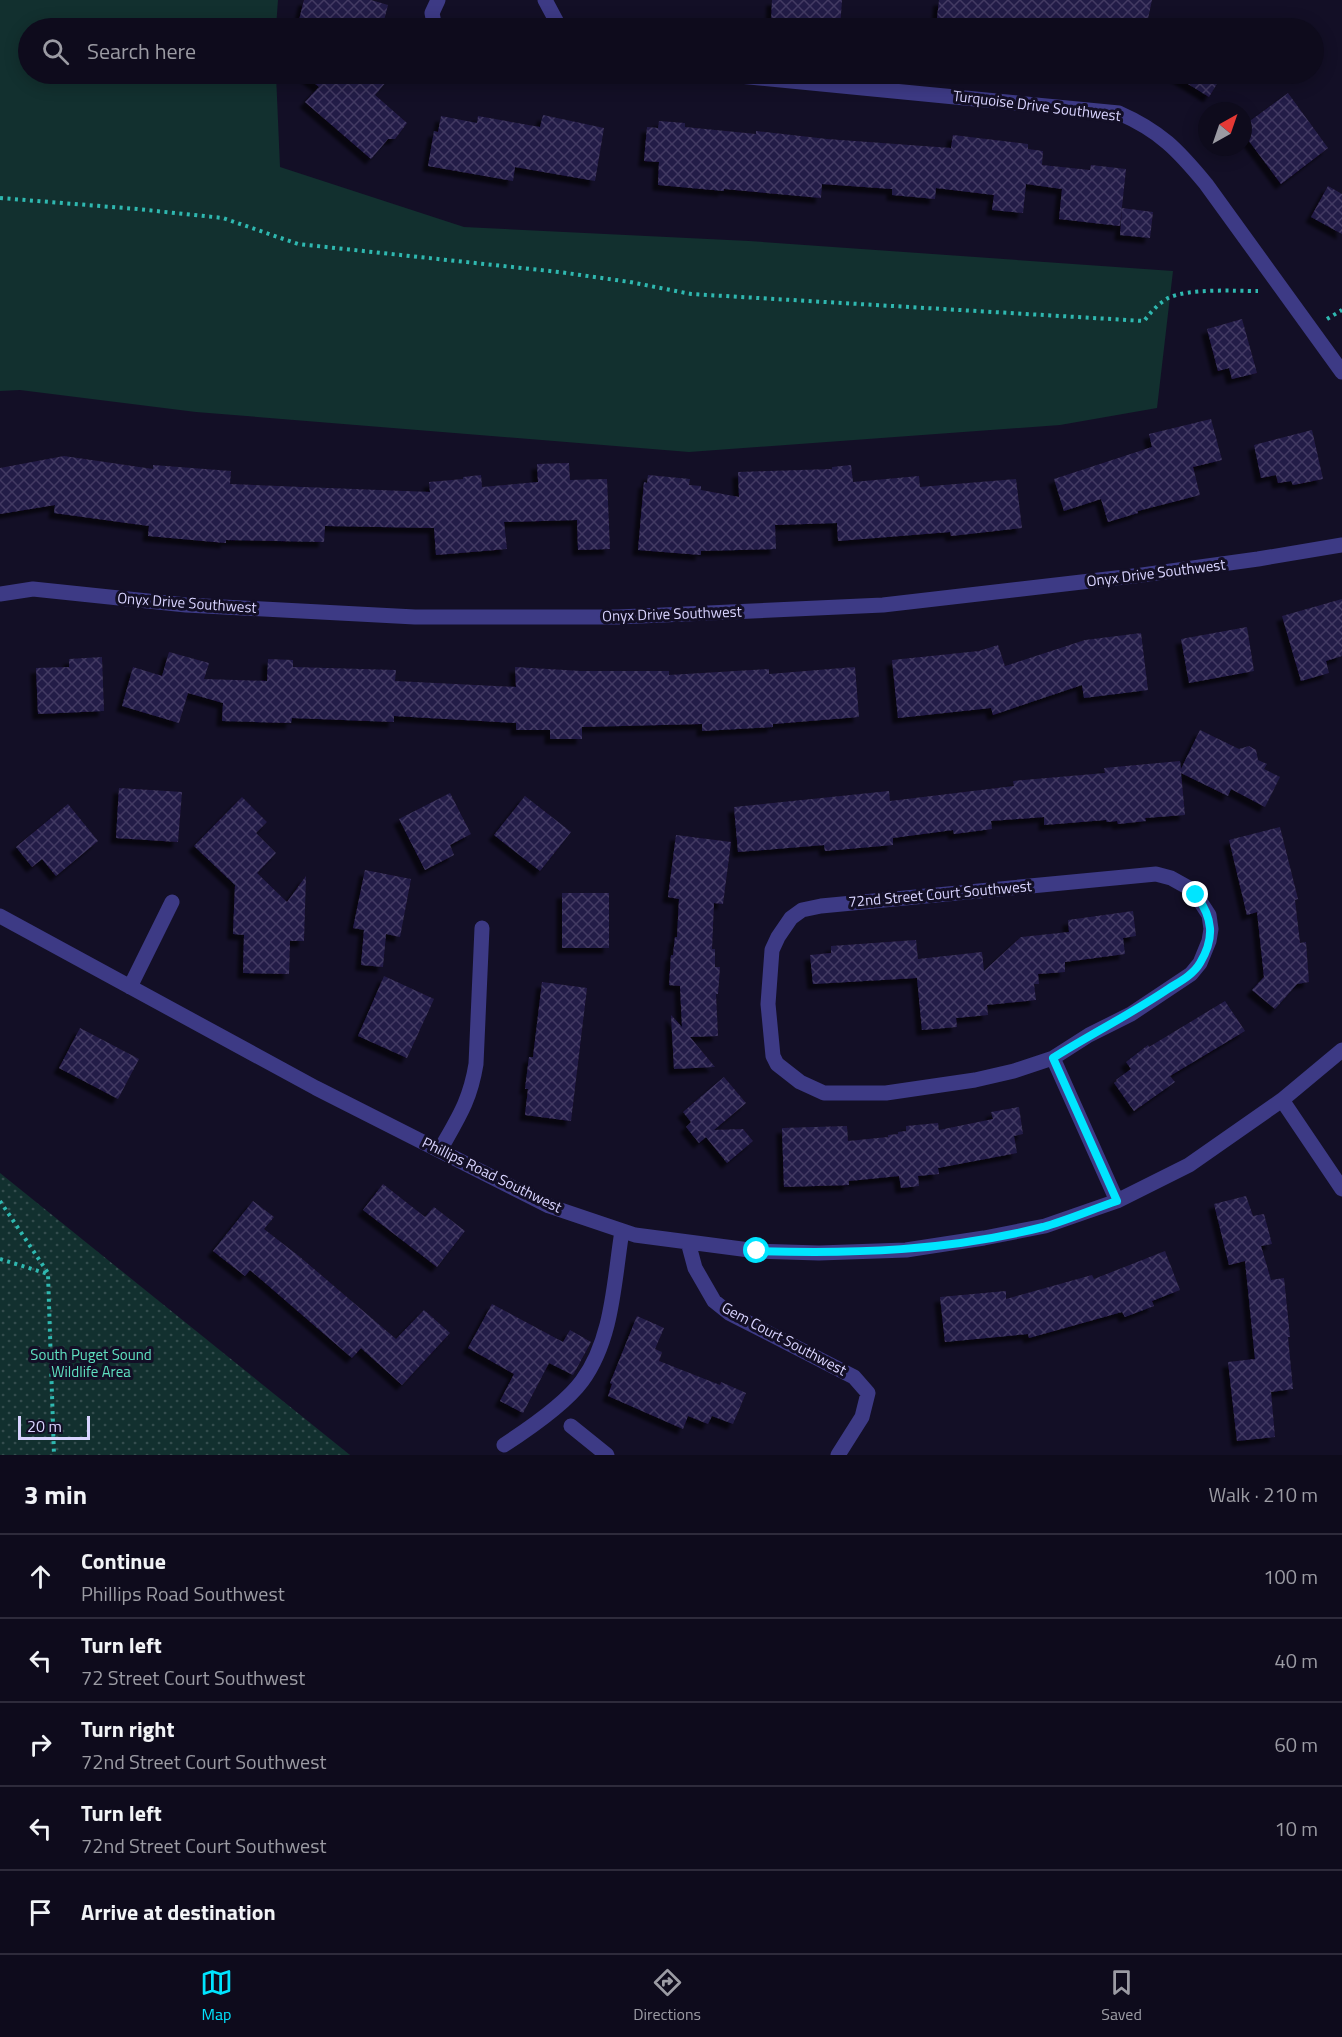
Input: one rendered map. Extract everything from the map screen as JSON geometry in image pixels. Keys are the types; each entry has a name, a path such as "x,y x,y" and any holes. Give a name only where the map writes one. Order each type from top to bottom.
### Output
{"street":[{"path":"433,18 432,14 438,0"},
{"path":"545,0 555,18"},
{"name":"Turquoise Drive Southwest","path":"822,84 1119,113 1141,122 1165,139 1206,184 1342,372"},
{"name":"Onyx Drive Southwest","path":"0,594 33,590 186,605 415,617 618,617 883,605 1142,575 1342,545"},
{"name":"72nd Street Court Southwest","path":"1156,874 1171,878 1189,888 1205,907 1210,922 1209,941 1200,963 1191,974 1131,1014 1089,1035 1053,1058 1014,1071 975,1080 886,1093 824,1093 800,1082 777,1065 768,1004 772,950 791,918 802,910 821,906 1156,874"},
{"path":"130,987 172,902"},
{"name":"Phillips Road Southwest","path":"0,916 316,1088 549,1206 635,1235 757,1251 819,1253 906,1250 1045,1226 1117,1201 1189,1165 1282,1100 1342,1050"},
{"path":"440,1150 467,1103 472,1086 476,1064 482,928"},
{"path":"1053,1058 1117,1201"},
{"path":"1282,1100 1342,1189"},
{"path":"504,1445 550,1412 582,1382 596,1356 608,1322 622,1230"},
{"name":"Gem Court Southwest","path":"688,1242 695,1268 714,1301 729,1313 854,1377 868,1393 862,1418 838,1455"},
{"path":"572,1426 607,1455"}],"path":[{"path":"0,198 223,218 298,244 559,272 630,282 691,294 745,298 1144,321 1155,308 1170,297 1197,292 1283,291"},
{"path":"0,1201 48,1274 54,1455"},
{"path":"0,1259 48,1274"}],"green space":[{"path":"0,0 278,0 277,18 18,18 18,84 276,84 280,167 464,227 749,241 1173,271 1157,408 1060,425 689,452 196,412 20,390 0,391"},
{"name":"South Puget Sound Wildlife Area","path":"0,1173 350,1455 0,1455"}],"building":[{"path":"304,0 371,0 388,5 385,18 300,18"},
{"path":"772,0 842,0 841,18 771,18"},
{"path":"939,0 1152,0 1148,18 937,18"},
{"path":"315,84 384,84 375,95 407,123 395,139 388,139 371,159 305,102 319,87"},
{"path":"1188,84 1217,84 1209,97"},
{"path":"1288,93 1328,148 1281,184 1252,145 1252,119"},
{"path":"543,115 604,128 595,181 515,167 513,181 428,166 434,131 438,132 441,116 477,123 478,116 540,127"},
{"path":"659,121 685,123 685,127 756,134 756,131 827,139 951,148 953,135 1028,144 1028,149 1043,151 1042,165 1090,170 1091,165 1126,169 1120,226 1059,219 1062,189 1026,184 1023,213 992,210 994,195 936,188 935,199 892,195 892,189 822,184 821,198 658,185 659,162 644,161 647,127 658,128"},
{"path":"1328,186 1342,194 1342,234 1311,217"},
{"path":"1122,208 1153,212 1150,238 1120,235"},
{"path":"1242,319 1257,373 1232,379 1229,368 1218,371 1207,329"},
{"path":"1211,419 1222,460 1193,467 1200,495 1138,511 1138,513 1108,522 1101,499 1064,511 1054,479 1152,447 1149,434"},
{"path":"1312,430 1323,479 1293,485 1291,481 1278,483 1276,475 1261,478 1254,445"},
{"path":"64,456 153,469 153,465 231,471 230,484 430,492 429,482 481,475 482,487 538,482 537,464 569,463 570,480 607,479 610,549 578,550 577,520 504,522 507,549 436,555 434,528 325,526 324,542 226,540 226,543 148,536 149,526 54,513 55,505 0,514 0,468"},
{"path":"851,465 853,482 919,476 920,487 1016,479 1022,528 951,536 950,532 838,541 837,523 775,525 776,549 701,551 701,555 638,550 644,482 647,483 648,475 690,479 689,485 701,486 701,490 739,497 738,472 832,469 832,467"},
{"path":"1342,599 1342,656 1326,661 1329,673 1301,681 1282,616"},
{"path":"1247,627 1254,671 1189,683 1181,639"},
{"path":"1141,633 1148,690 1084,698 1082,685 993,715 991,708 898,718 892,660 979,651 998,645 1005,666 1085,640"},
{"path":"169,652 209,663 204,679 267,681 268,659 293,660 293,667 396,670 395,681 516,687 515,667 581,671 669,671 669,675 769,669 769,674 855,667 859,717 773,724 773,727 702,731 702,724 582,727 582,739 550,739 550,730 516,730 516,723 394,716 394,722 292,718 291,723 222,721 223,703 188,693 179,723 122,706 133,667 162,676"},
{"path":"102,657 104,711 38,714 36,668 69,667 69,659"},
{"path":"1200,730 1239,749 1249,746 1256,750 1258,760 1267,764 1264,769 1280,777 1265,807 1231,789 1228,796 1181,773 1185,815 1145,818 1146,821 1118,824 1117,821 1107,822 1106,820 1044,825 1044,817 991,821 992,829 954,834 953,830 893,838 893,845 825,851 824,845 738,852 734,807 889,791 890,801 1014,786 1013,781 1105,773 1104,768 1180,761 1181,769"},
{"path":"119,788 182,792 178,842 116,838"},
{"path":"450,793 471,834 450,845 454,855 425,870 399,819"},
{"path":"525,796 571,832 540,871 494,835"},
{"path":"242,797 267,822 256,833 276,853 257,873 287,902 306,876 304,941 290,941 289,974 243,973 244,935 233,934 235,885 194,846"},
{"path":"68,804 98,841 56,876 42,859 32,867 16,847"},
{"path":"1280,827 1298,899 1295,900 1300,943 1306,942 1309,982 1297,984 1275,1009 1252,990 1264,977 1257,912 1247,915 1229,840"},
{"path":"676,835 731,842 723,904 714,903 712,949 715,949 715,967 720,967 718,994 716,994 718,1036 690,1037 715,1067 674,1069 671,1015 682,1027 680,986 669,985 671,955 673,955 675,937 677,937 679,899 668,897"},
{"path":"365,870 411,879 400,937 386,934 383,967 361,965 364,930 353,928"},
{"path":"562,893 609,893 609,948 562,948"},
{"path":"1133,911 1136,936 1123,938 1125,954 1065,962 1065,972 1038,974 1039,984 1034,984 1036,1000 987,1005 988,1015 956,1018 957,1027 922,1030 917,978 813,984 810,955 831,953 831,946 916,940 918,959 982,952 984,971 1021,937 1069,932 1068,920"},
{"path":"384,976 434,999 407,1058 358,1036"},
{"path":"542,982 587,988 571,1121 525,1115 529,1057 533,1057"},
{"path":"1225,1001 1245,1031 1170,1076 1175,1082 1134,1111 1114,1083 1131,1069 1126,1062 1148,1045 1149,1047"},
{"path":"80,1028 139,1059 118,1099 59,1068"},
{"path":"724,1077 746,1103 714,1130 743,1129 753,1141 727,1163 706,1137 699,1143 686,1127 691,1122 683,1112"},
{"path":"1019,1107 1023,1134 1014,1136 1017,1153 938,1168 939,1174 918,1176 919,1186 901,1188 899,1176 849,1181 849,1185 784,1187 782,1128 847,1126 848,1141 888,1137 888,1135 906,1131 906,1126 938,1123 939,1130 993,1119 991,1112"},
{"path":"383,1184 425,1217 434,1207 465,1231 437,1267 363,1210"},
{"path":"1246,1196 1253,1216 1264,1214 1272,1244 1261,1246 1271,1280 1284,1278 1293,1389 1271,1392 1275,1437 1237,1441 1228,1362 1255,1359 1245,1261 1229,1265 1214,1204"},
{"path":"253,1201 274,1217 264,1229 396,1339 424,1310 450,1333 402,1385 361,1348 352,1358 250,1270 245,1276 213,1251"},
{"path":"1165,1251 1180,1290 1152,1301 1154,1306 1125,1317 1122,1312 1029,1338 1028,1334 945,1342 940,1297 1006,1291 1006,1299 1092,1275 1094,1279"},
{"path":"492,1304 563,1342 570,1330 591,1342 573,1375 549,1363 523,1413 500,1401 514,1374 468,1348"},
{"path":"637,1316 664,1328 655,1349 662,1352 659,1361 746,1393 733,1424 712,1416 708,1424 688,1416 683,1429 608,1396 612,1384 610,1383"}],"route":[{"path":"757,1251 819,1253 906,1250 1045,1226 1117,1201 1053,1058 1089,1035 1131,1014 1191,974 1200,963 1209,941 1210,929 1209,915 1196,895"}]}
